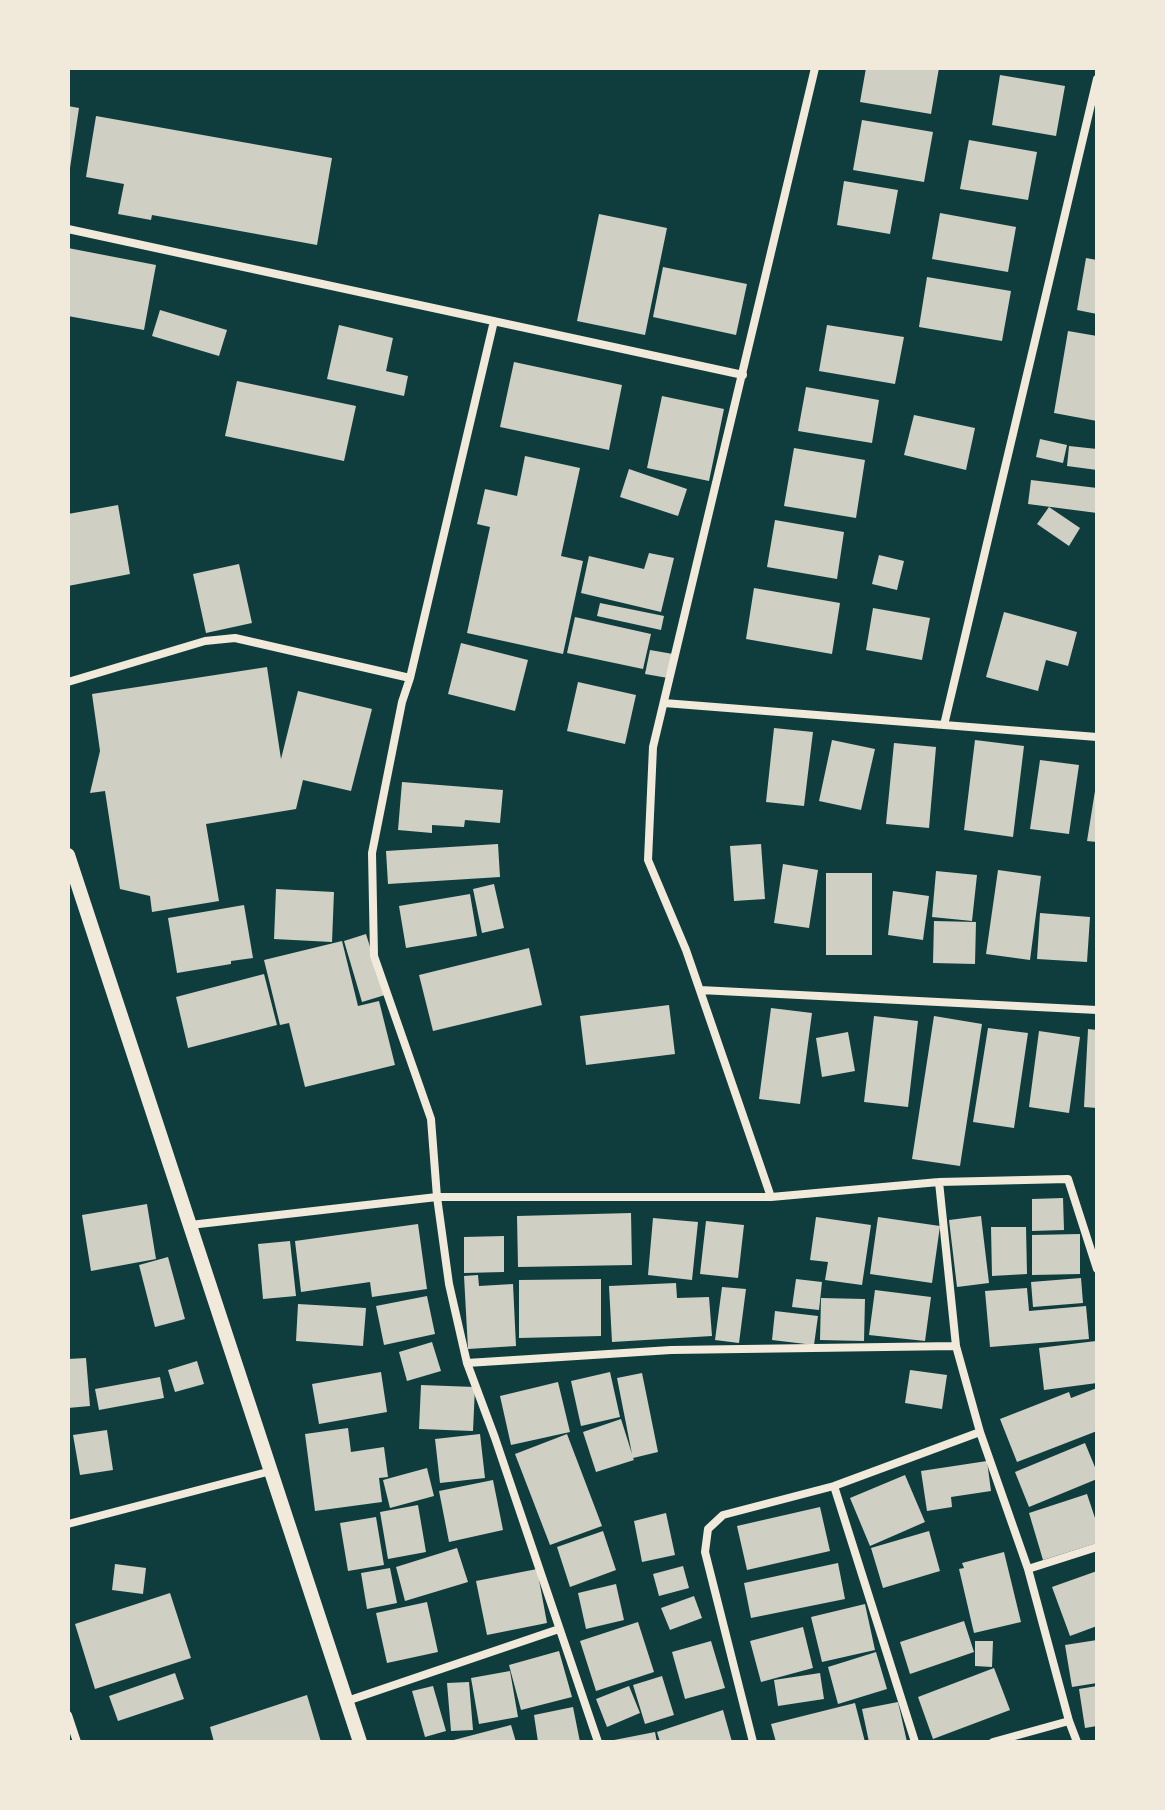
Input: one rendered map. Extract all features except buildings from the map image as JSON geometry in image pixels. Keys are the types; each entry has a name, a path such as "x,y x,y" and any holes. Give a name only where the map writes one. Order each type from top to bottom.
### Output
{"street":[{"path":"771,1197 686,950 648,860 653,747 815,68"},
{"path":"944,725 1097,79"},
{"path":"68,229 743,375"},
{"path":"494,321 402,702 372,853 374,956 431,1119 437,1197 449,1284 467,1363 598,1742"},
{"path":"68,682 205,641 235,638 410,678"},
{"path":"664,703 1097,737"},
{"path":"68,855 360,1742"},
{"path":"700,990 1097,1010"},
{"path":"190,1225 437,1197 771,1197 939,1182 1068,1179 1097,1269"},
{"path":"939,1182 956,1346 980,1432 1028,1569 1077,1742"},
{"path":"467,1363 671,1350 956,1346"},
{"path":"753,1742 705,1552 708,1529 723,1515 834,1486 980,1432"},
{"path":"68,1524 271,1471"},
{"path":"834,1486 915,1742"},
{"path":"1028,1569 1097,1547"},
{"path":"347,1701 559,1629"},
{"path":"68,1715 77,1742"},
{"path":"993,1742 1069,1721"}]}
